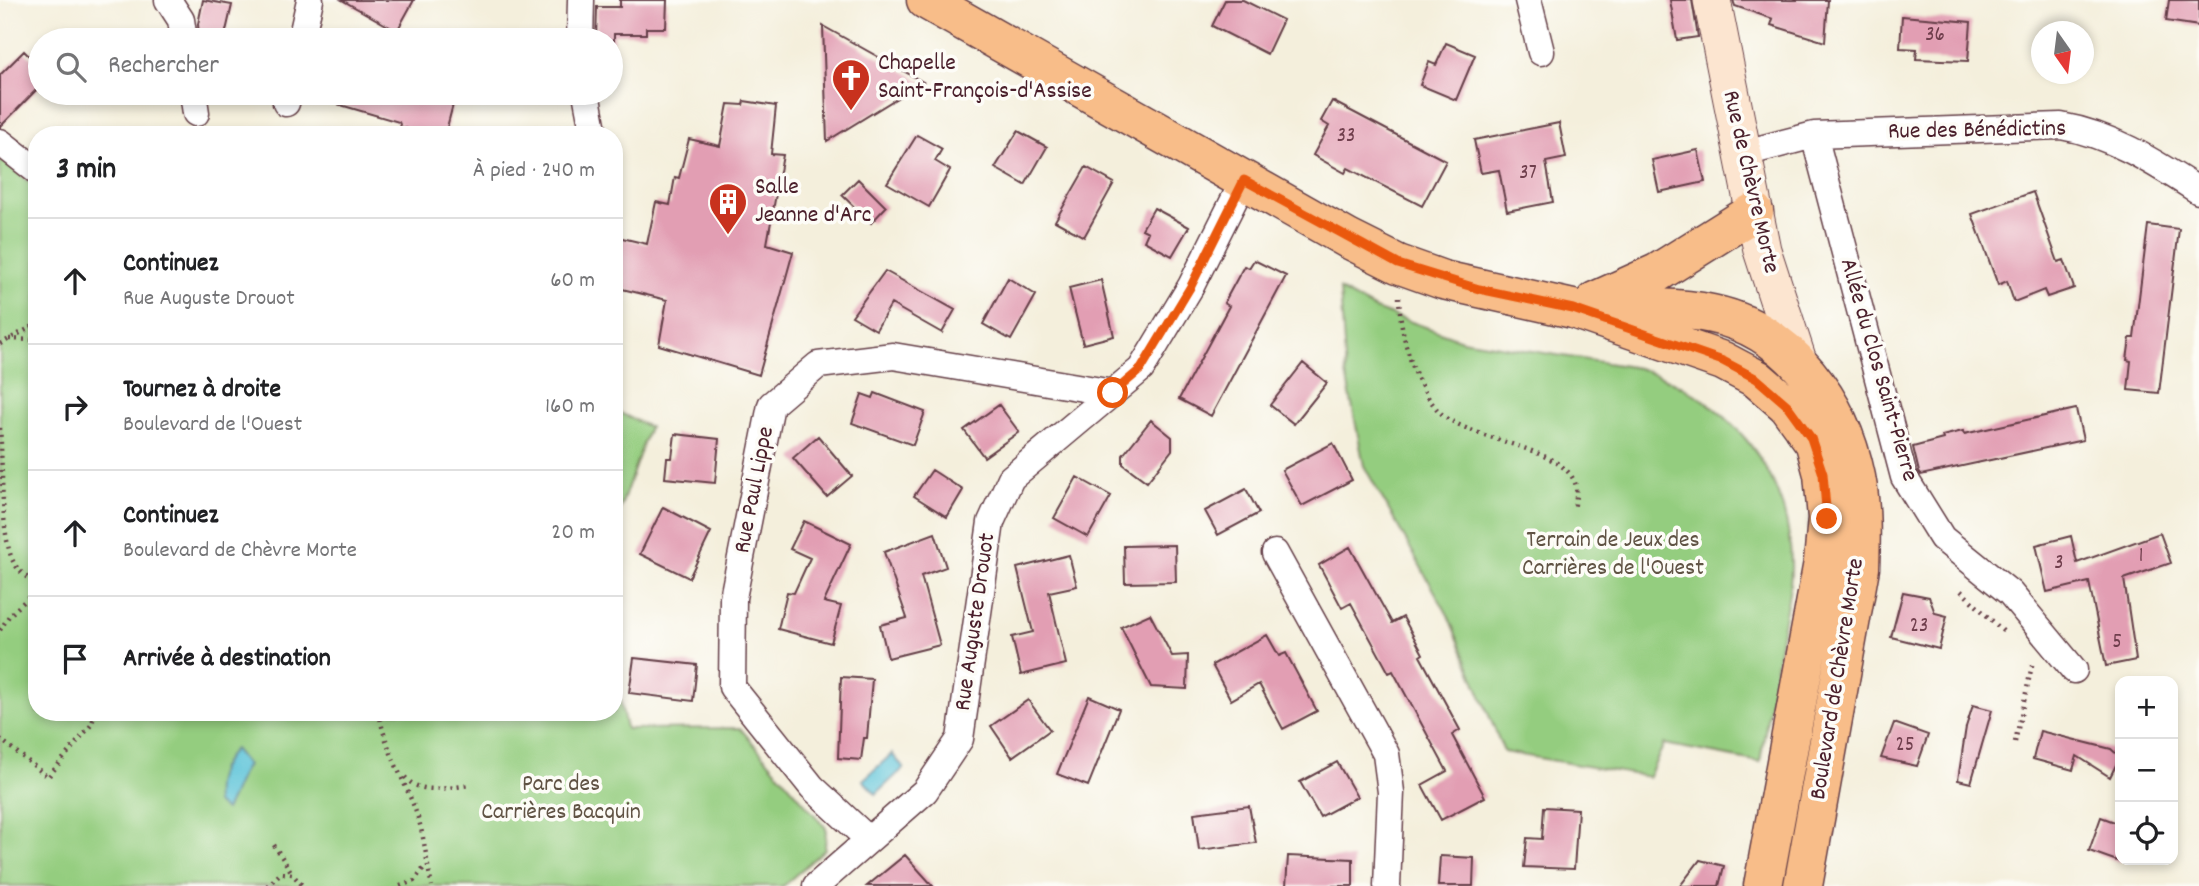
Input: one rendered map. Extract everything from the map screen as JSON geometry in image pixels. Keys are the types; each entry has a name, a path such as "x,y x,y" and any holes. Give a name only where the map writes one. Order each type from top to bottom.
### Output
{"main road":[{"path":"926,0 1398,264 1479,289 1573,309 1723,361 1757,379 1787,405 1811,438"},
{"path":"1573,309 1621,292 1657,273 1754,212"},
{"name":"Boulevard de Chèvre Morte","path":"1573,309 1669,308 1714,314 1749,327 1798,361 1826,398 1849,451 1861,520 1860,568 1803,886"},
{"path":"1798,361 1811,438"},
{"name":"Boulevard de Chèvre Morte","path":"1763,886 1826,529 1823,474 1811,438"},
{"path":"1777,813 1785,867 1782,886"}],"street":[{"path":"168,0 181,20 182,28"},
{"path":"304,28 310,0"},
{"path":"580,28 581,0"},
{"path":"1528,0 1541,52"},
{"name":"Rue de Chèvre Morte","path":"1712,0 1762,250 1798,361"},
{"path":"588,105 592,126"},
{"name":"Rue des Bénédictins","path":"1741,154 1814,135 2060,126 2082,130 2123,145 2199,191"},
{"name":"Allée du Clos Saint-Pierre","path":"1814,135 1904,477 1942,538 2010,593 2074,670"},
{"path":"0,142 28,164"},
{"name":"Rue Auguste Drouot","path":"816,886 926,791 960,739 991,522 1011,478 1141,369 1191,286 1244,180"},
{"name":"Rue Paul Lippe","path":"869,839 812,787 732,687 733,598 771,405 818,365 893,356 1113,393"},
{"path":"1275,553 1386,754 1391,792 1387,886"}],"path":[{"path":"1398,264 1400,321 1413,366 1436,409 1459,425 1562,466 1576,485 1574,510"},
{"path":"2,342 28,329"},
{"path":"2,342 28,340"},
{"path":"0,428 6,540 13,562 28,579"},
{"path":"1956,585 2008,635"},
{"path":"0,630 28,596"},
{"path":"2015,742 2033,659 2025,651"},
{"path":"0,739 48,777 93,721"},
{"path":"381,721 387,749 411,785 423,789 471,785"},
{"path":"400,771 419,823 432,886"},
{"path":"274,845 303,886"},
{"path":"400,886 414,881 427,864"},
{"path":"267,886 281,873 292,874"}],"green space":[{"name":"Parc des Carrières Bacquin","path":"0,158 28,181 28,721 623,721 623,714 626,729 740,728 826,828 825,849 783,886 0,886"},
{"name":"Terrain de Jeux des Carrières de l'Ouest","path":"1340,290 1375,309 1462,340 1638,368 1699,397 1725,417 1747,440 1765,467 1779,496 1787,528 1791,562 1789,590 1760,762 1664,744 1649,777 1504,752 1448,615 1364,466 1346,374"},
{"path":"623,414 649,427 623,501"}],"water":[{"path":"234,749 247,765 225,810 216,803 217,780 221,768"},
{"path":"892,754 904,768 876,794 863,780"}],"building":[{"path":"203,0 232,5 227,28 198,28"},
{"path":"342,0 414,0 399,28 392,28"},
{"path":"620,0 667,0 666,28 646,28 646,34 623,34 623,28 596,28 597,7 620,7"},
{"path":"1225,0 1243,0 1283,20 1267,54 1212,26"},
{"path":"1670,0 1692,0 1698,37 1677,40"},
{"path":"1733,0 1828,0 1825,42 1771,25 1773,19 1735,6"},
{"path":"2169,0 2199,0 2199,26 2166,21"},
{"path":"1902,16 1971,22 1968,61 1916,59 1917,49 1900,48"},
{"name":"Chapelle Saint-François-d'Assise","path":"823,26 923,82 827,141"},
{"path":"1446,43 1475,55 1456,100 1420,85 1429,62 1436,65"},
{"path":"24,51 28,55 28,98 0,127 0,75"},
{"name":"Salle Jeanne d'Arc","path":"744,101 776,106 771,154 783,155 767,244 793,252 759,375 659,345 667,300 623,289 623,238 647,244 656,202 670,205 675,177 679,178 689,139 720,146 728,104 743,105"},
{"path":"1332,101 1446,161 1422,206 1348,168 1345,173 1313,155 1329,126 1321,121"},
{"path":"341,105 453,105 447,126 401,126 399,122"},
{"path":"1559,123 1566,158 1546,162 1553,202 1507,211 1499,170 1481,173 1474,140"},
{"path":"1018,131 1047,147 1025,185 995,168"},
{"path":"917,135 942,149 935,161 950,170 929,207 887,183"},
{"path":"1698,150 1705,182 1659,192 1652,160"},
{"path":"1086,167 1114,183 1084,237 1055,221"},
{"path":"858,179 886,207 871,223 842,195"},
{"path":"2033,192 2058,262 2064,260 2074,288 2047,297 2044,290 2014,302 2007,281 1998,285 1972,214"},
{"path":"1154,208 1189,227 1172,256 1144,241 1148,232 1142,229"},
{"path":"2148,225 2179,229 2159,393 2128,390 2131,361 2127,360 2130,338 2134,338"},
{"path":"1254,260 1286,276 1211,416 1179,399 1229,306 1224,303 1244,266 1249,268"},
{"path":"885,271 955,310 942,333 891,304 876,330 852,316"},
{"path":"1008,278 1036,295 1011,340 983,324"},
{"path":"1101,280 1114,336 1083,344 1069,288"},
{"path":"1303,363 1327,383 1294,424 1270,405"},
{"path":"875,393 925,412 913,445 852,423 862,394 873,398"},
{"path":"999,405 1019,432 984,457 964,430"},
{"path":"2076,409 2083,440 1921,475 1919,472 1913,447 1963,431 1964,434"},
{"path":"1151,420 1172,437 1172,450 1147,482 1123,464 1123,455"},
{"path":"675,434 719,439 715,483 665,478 667,458 672,458"},
{"path":"818,436 852,476 827,497 793,458"},
{"path":"1333,443 1352,480 1302,506 1282,470"},
{"path":"932,470 963,490 947,517 914,496"},
{"path":"1077,477 1111,496 1088,537 1054,518"},
{"path":"1246,489 1259,513 1218,535 1205,511"},
{"path":"663,507 711,532 689,578 640,554"},
{"path":"804,521 851,544 824,602 841,606 831,643 778,629 787,592 794,593 810,558 790,549"},
{"path":"935,533 946,567 921,576 940,645 888,658 880,625 907,618 884,552"},
{"path":"2160,533 2171,563 2124,579 2136,660 2106,666 2089,582 2047,592 2036,545 2071,536 2077,563"},
{"path":"1175,545 1176,582 1125,583 1124,546"},
{"path":"1350,547 1392,623 1403,617 1423,654 1420,656 1460,730 1452,735 1485,797 1441,820 1422,785 1447,771 1393,671 1389,673 1351,603 1342,608 1319,565"},
{"path":"1069,555 1077,586 1049,592 1066,664 1021,675 1012,637 1033,632 1017,568"},
{"path":"1903,592 1929,597 1935,613 1947,616 1939,649 1891,637"},
{"path":"1150,614 1172,656 1188,655 1187,689 1151,687 1121,627"},
{"path":"1267,635 1279,656 1286,653 1317,711 1283,729 1259,684 1231,700 1212,665"},
{"path":"634,658 697,665 693,701 629,693"},
{"path":"841,677 872,679 867,738 864,738 861,760 838,758"},
{"path":"1089,696 1119,709 1088,786 1057,774"},
{"path":"1028,700 1050,730 1012,757 991,726"},
{"path":"1973,705 1992,710 1971,783 1958,780 1966,727"},
{"path":"1894,723 1928,735 1917,766 1881,758"},
{"path":"2040,731 2111,749 2115,753 2115,767 2110,777 2077,756 2073,770 2033,759"},
{"path":"1337,762 1357,797 1320,817 1300,782"},
{"path":"1249,806 1256,843 1199,850 1194,813"},
{"path":"1544,807 1578,809 1574,869 1524,867 1527,838 1542,839"},
{"path":"2101,817 2115,822 2115,860 2089,851"},
{"path":"905,855 933,886 867,886"},
{"path":"1288,856 1353,859 1353,886 1286,886"},
{"path":"1440,856 1474,858 1473,886 1438,886"},
{"path":"1700,860 1724,866 1719,886 1680,886"}],"place":[{"name":"Chapelle Saint-François-d'Assise","path":"851,112"},
{"name":"Salle Jeanne d'Arc","path":"728,236"}],"route":[{"path":"1113,393 1141,369 1191,286 1244,180 1398,264 1443,280 1573,309 1723,361 1757,379 1787,405 1811,438 1823,474 1827,519"}]}
